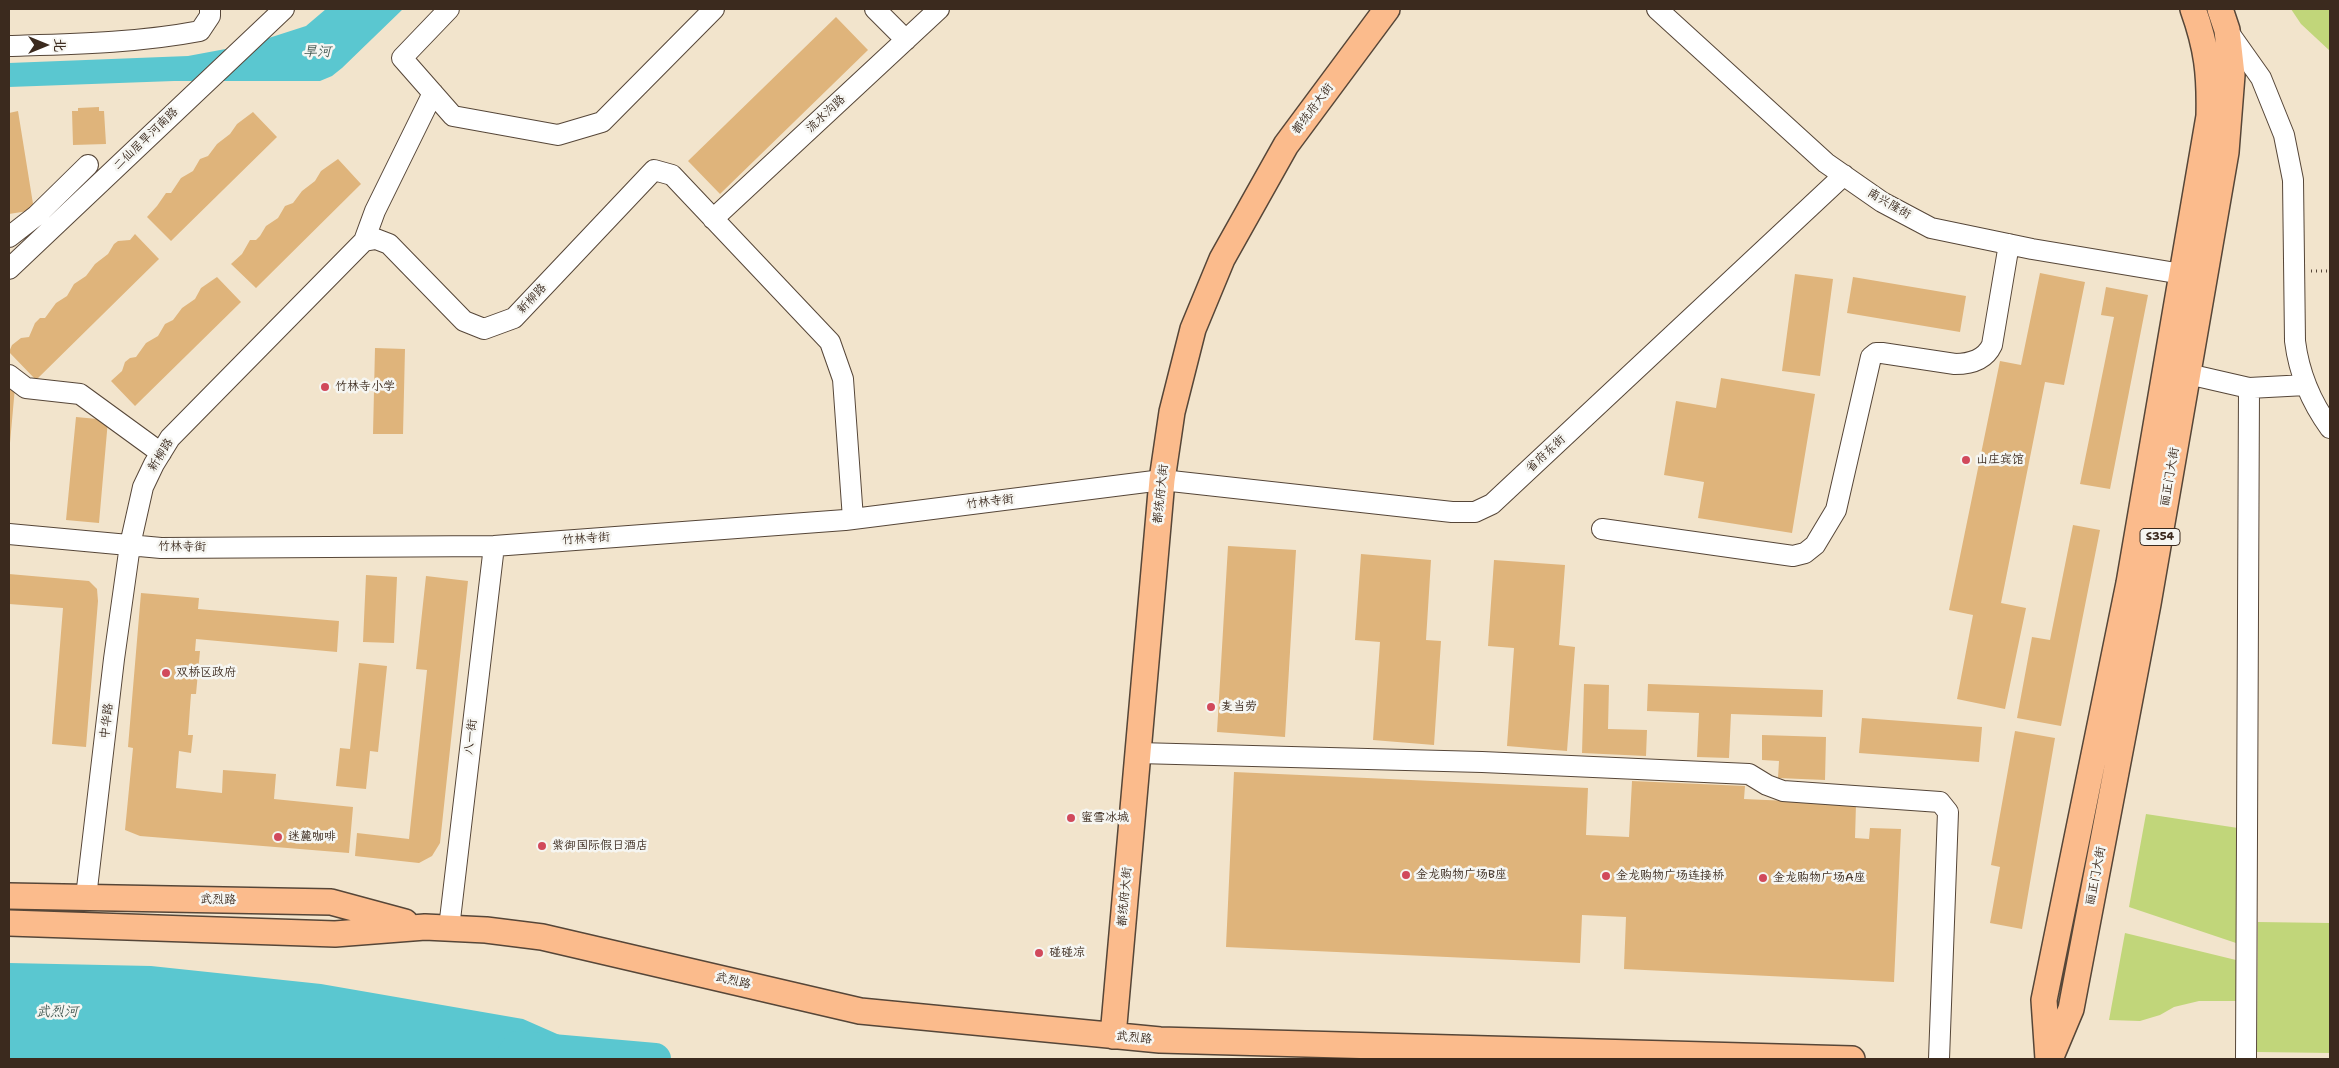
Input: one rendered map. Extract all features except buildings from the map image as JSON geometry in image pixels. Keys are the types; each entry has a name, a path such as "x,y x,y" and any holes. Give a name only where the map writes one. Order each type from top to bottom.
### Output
{"main road":[{"name":"都统府大街","path":"1113,1036 1162,480 1172,412 1193,329 1222,259 1286,144 1386,9"},
{"name":"丽正门大街","path":"2049,1059 2044,1000 2129,583 2209,116 2210,76 2204,40 2193,9"},
{"name":"丽正门大街","path":"2049,1059 2071,1009 2147,613 2188,374 2226,144 2232,75 2223,19"},
{"name":"武烈路","path":"9,896 331,902 425,927"},
{"name":"武烈路","path":"9,923 335,934 425,927 542,937 860,1011 1160,1040 1852,1059"}],"street":[{"name":"二仙居旱河南路","path":"9,270 284,9"},
{"path":"448,9 402,58 433,94 453,116 558,136 602,122 714,9"},
{"path":"875,9 906,40"},
{"name":"流水沟路","path":"713,219 939,9"},
{"name":"南兴隆街","path":"1657,9 1826,163 1882,202 1931,228 2009,244 2182,274"},
{"path":"9,46 115,42 168,37 200,31 210,12"},
{"path":"2223,19 2261,78 2286,144 2294,180 2295,341 2298,366 2318,412 2330,428"},
{"path":"364,241 375,211 433,94"},
{"path":"9,238 36,216 88,165"},
{"name":"新柳路","path":"130,545 143,487 170,438 364,241 376,239 389,244 464,321 484,329 514,318 654,170 672,175 830,342 842,379 853,519"},
{"name":"省府东街","path":"1162,480 1452,512 1475,512 1484,508 1492,504 1844,175"},
{"path":"1602,529 1793,556 1805,553 1815,545 1836,510 1871,357 1876,352 1966,364 1988,354 1992,345 2009,244"},
{"path":"2188,374 2249,388 2306,385"},
{"path":"9,375 26,388 80,394 161,453"},
{"path":"2246,1059 2249,388"},
{"name":"竹林寺街","path":"9,534 161,548 494,546 853,519 1162,480"},
{"name":"中华路","path":"86,897 114,659 130,545"},
{"name":"八一街","path":"449,928 494,546"},
{"path":"1138,753 1482,762 1749,774 1767,785 1783,791 1940,802 1948,812 1939,1059"}],"green space":[{"path":"2291,9 2330,9 2330,51 2301,24"},
{"path":"2146,814 2238,828 2236,943 2129,907"},
{"path":"2258,922 2330,923 2330,1053 2257,1052"},
{"path":"2125,933 2236,960 2236,1001 2199,1001 2174,1007 2160,1015 2140,1021 2109,1020"}],"water":[{"name":"旱河","path":"326,9 403,9 342,68 332,76 320,81 174,81 9,87 9,63 188,56 247,45 306,26"},
{"name":"武烈河","path":"9,963 151,966 321,984 523,1019 614,1059 9,1059"}],"waterway":[{"path":"510,1059 518,1047 655,1059"}],"place":[{"name":"竹林寺小学","path":"325,387"},
{"name":"山庄宾馆","path":"1966,460"},
{"name":"双桥区政府","path":"166,673"},
{"name":"麦当劳","path":"1211,707"},
{"name":"蜜雪冰城","path":"1071,818"},
{"name":"迷麓咖啡","path":"278,837"},
{"name":"紫御国际假日酒店","path":"542,846"},
{"name":"金龙购物广场B座","path":"1406,875"},
{"name":"金龙购物广场连接桥","path":"1606,876"},
{"name":"金龙购物广场A座","path":"1763,878"},
{"name":"碰碰凉","path":"1039,953"}]}
